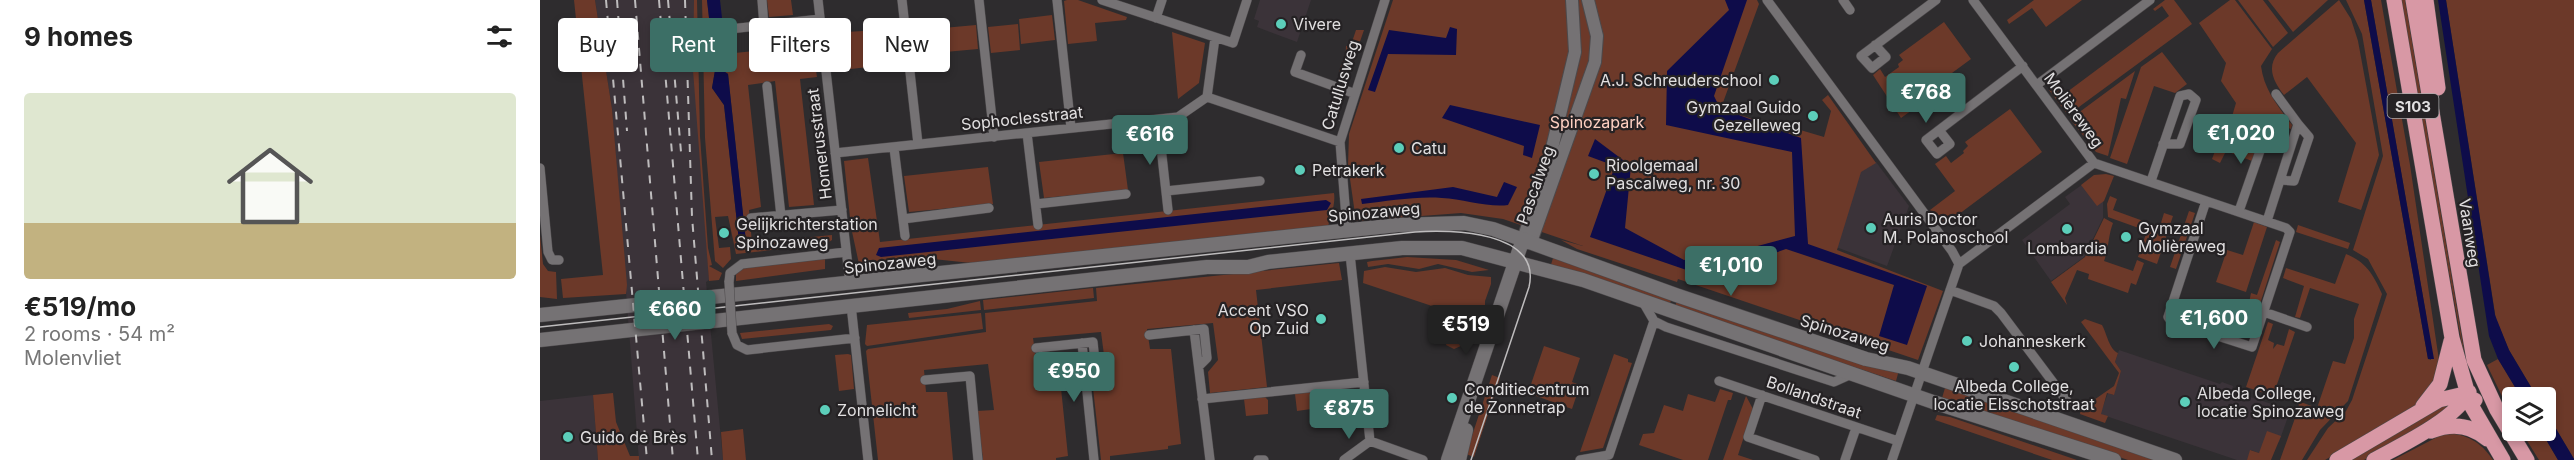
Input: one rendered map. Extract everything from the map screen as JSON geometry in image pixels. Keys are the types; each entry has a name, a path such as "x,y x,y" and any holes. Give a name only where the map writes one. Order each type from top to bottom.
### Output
{"highway":[{"name":"Vaanweg","path":"2394,0 2452,338 2467,396 2503,460"},
{"name":"Vaanweg","path":"2413,0 2474,360 2485,388 2502,418"},
{"name":"S103","path":"2426,0 2444,124 2438,147"},
{"path":"2417,412 2440,384 2452,338"},
{"path":"2374,460 2452,411 2467,396 2472,380 2474,360"},
{"path":"2337,460 2445,398 2467,396 2481,404 2502,423"},
{"path":"2412,438 2438,428 2462,426 2482,435 2493,445"},
{"name":"Vaanweg","path":"2515,441 2527,460"}],"main road":[{"name":"Spinozaweg","path":"540,315 1347,230 1464,223 1527,241 1676,295 1866,359 1923,373 2175,460"},
{"name":"Catullusweg","path":"1347,230 1350,254"},
{"path":"1448,460 1527,241"},
{"name":"Spinozaweg","path":"540,340 851,305 1350,254 1432,246 1462,248 1642,301 1915,395 2114,460"},
{"path":"1459,460 1518,263"}],"street":[{"path":"762,0 763,18"},
{"name":"Homerusstraat","path":"818,0 820,18"},
{"path":"902,0 918,144"},
{"path":"979,0 994,137"},
{"path":"1057,0 1071,128"},
{"path":"1101,0 1233,43 1247,0"},
{"path":"1156,18 1162,0"},
{"name":"Catullusweg","path":"1347,230 1340,142 1353,93 1384,0"},
{"name":"Pascalweg","path":"1527,241 1575,52 1572,0"},
{"name":"Pascalweg","path":"1527,241 1595,62 1597,36 1588,0"},
{"path":"1767,0 1953,251 1959,264"},
{"path":"1843,0 1850,10"},
{"path":"1875,45 1936,0"},
{"name":"Molièreweg","path":"1977,1 2094,163 2267,221 2286,228 2290,232 2264,312"},
{"path":"2038,84 2146,1"},
{"path":"1215,38 1207,97 1340,142"},
{"path":"1301,55 1295,72 1353,93"},
{"path":"1939,130 2023,66"},
{"name":"Homerusstraat","path":"826,72 850,284"},
{"path":"767,86 781,216"},
{"path":"2151,181 2163,144 2180,96 2189,94 2196,100 2180,144 2163,144"},
{"path":"2276,94 2309,137 2294,181 2280,180"},
{"name":"Sophoclesstraat","path":"835,153 1178,117 1207,97"},
{"path":"1158,120 1168,210"},
{"path":"2267,221 2298,124"},
{"path":"2239,212 2268,128"},
{"path":"1027,133 1038,225"},
{"path":"894,148 905,236"},
{"path":"1892,460 1959,264 2094,163"},
{"path":"540,168 548,252 552,260 560,263 549,264 544,258 540,214"},
{"path":"1166,191 1260,181"},
{"path":"1036,204 1126,194"},
{"path":"2206,201 2168,317 2171,321 2252,347 2264,312 2307,327"},
{"path":"903,219 990,208"},
{"path":"751,218 842,210"},
{"path":"846,252 742,264 733,270 729,282 732,333 737,345 747,350 855,338"},
{"path":"1350,254 1370,441"},
{"path":"1950,290 1994,306 2070,405"},
{"path":"1580,460 1611,458 1654,321 1642,301"},
{"path":"851,305 868,460"},
{"name":"Spinozaweg","path":"1654,321 1834,382 1854,374"},
{"path":"1149,335 1194,330 1210,460"},
{"path":"1036,348 1082,343 1094,460"},
{"path":"925,380 970,376 978,460"},
{"name":"Bollandstraat","path":"1719,381 1898,441"},
{"path":"1202,399 1364,382"},
{"path":"1762,395 1748,437 1815,460"},
{"path":"1845,460 1856,428"},
{"path":"1344,460 1370,441"},
{"path":"1370,441 1423,460"},
{"path":"1258,460 1264,460"}],"shaded area":[{"path":"595,0 696,0 697,18 650,18 650,72 698,72 709,280 706,282 723,460 639,460 612,109 606,72 638,72 638,18 598,18"},
{"path":"707,0 720,0 722,18 709,18"},
{"name":"Vivere","path":"1260,0 1311,0 1297,42 1257,27 1259,21 1254,19"},
{"path":"1725,0 1747,0 1714,96 1720,108 1801,138 1808,244 1927,286 1907,345 1879,336 1894,285 1786,249 1707,277 1590,237 1615,166 1588,156 1595,139 1631,166 1625,228 1684,260 1727,252 1728,254 1795,236 1792,152 1666,125 1667,71 1729,10"},
{"path":"2364,0 2371,0 2434,359 2428,359"},
{"path":"2438,0 2446,0 2495,315 2509,350 2531,387 2515,387 2498,359 2489,336"},
{"path":"1450,27 1457,29 1456,55 1388,54 1375,92 1368,90 1389,30 1446,38"},
{"path":"715,72 728,74 746,242 739,241 724,105 712,88"},
{"path":"1450,105 1540,125 1532,158 1523,155 1524,146 1442,118"},
{"name":"Auris Doctor M. Polanoschool","path":"1876,162 1909,206 1887,266 1836,247 1860,172"},
{"name":"Lombardia","path":"2094,176 2113,176 2103,202 2103,218 2084,257 2051,281 2022,240 2070,204 2065,197"},
{"path":"1504,182 1517,187 1508,205 1501,206 1432,198 1362,204 1361,199 1453,187 1497,197"},
{"path":"1326,200 1331,203 1327,210 881,257 876,255 879,248"},
{"name":"Albeda College, locatie Spinozaweg","path":"2119,350 2220,384 2222,382 2233,386 2232,391 2287,409 2289,414 2279,442 2259,453 2251,450 2247,460 2237,460 2100,414 2108,393 2113,395 2121,371 2115,362"},
{"name":"Guido de Brès","path":"593,395 598,460 540,460 540,401"},
{"path":"2556,429 2574,459 2558,460 2547,441 2556,441"}],"green space":[{"path":"574,0 595,0 598,18 576,18"},
{"path":"694,0 697,0 697,18 694,18"},
{"path":"702,0 707,0 709,18 702,18"},
{"path":"767,0 791,0 793,15 769,17"},
{"path":"1078,0 1127,17 1126,20 1095,23 1097,41 1068,44 1064,1"},
{"name":"Spinozapark","path":"1393,0 1757,0 1759,4 1721,108 1800,136 1797,129 1824,137 1831,111 1822,100 1828,95 1876,163 1861,172 1837,250 1943,291 1918,360 1678,279 1677,282 1577,249 1561,240 1583,246 1503,219 1461,213 1356,221 1348,165 1349,134"},
{"path":"2034,0 2082,0 2046,27 2032,8 2009,24 2007,20"},
{"path":"2165,0 2174,0 2192,24 2068,115 2049,90 2055,85 2063,95 2169,16 2162,6 2155,11 2153,9"},
{"path":"2230,0 2235,0 2272,49 2261,66 2265,83 2292,125 2291,129 2276,124 2263,127 2252,161 2226,151 2220,163 2212,159 2220,138 2227,133 2236,103 2221,81 2226,63 2199,23"},
{"path":"2238,0 2263,0 2288,33 2273,47"},
{"path":"2268,0 2328,0 2293,32"},
{"path":"2339,0 2351,19 2358,41 2379,155 2361,210 2338,202 2356,143 2307,77 2284,95 2277,85 2272,69 2278,53"},
{"path":"2346,0 2364,0 2428,359 2431,360 2426,314 2371,0 2381,0 2410,165 2440,367 2425,401 2325,460 2307,460 2328,428 2346,411 2352,400 2387,294 2368,259 2353,250 2383,156 2362,34"},
{"path":"2400,0 2405,0 2466,362 2465,362"},
{"path":"2446,0 2574,0 2574,459 2556,429 2556,387 2531,387 2509,350 2496,320"},
{"path":"1052,15 1055,40 1021,44 1019,19"},
{"path":"1944,22 1971,59 1937,84 1940,90 1901,118 1873,75 1880,69 1885,77 1899,67 1898,64 1903,60 1899,55"},
{"path":"1018,24 1020,50 991,53 988,27"},
{"path":"976,25 978,49 950,52 950,27"},
{"path":"1356,30 1364,30 1347,79 1339,75 1346,46 1351,45"},
{"path":"863,31 863,68 851,69 851,32"},
{"path":"1172,32 1205,43 1199,83 1178,99"},
{"path":"749,52 749,72 816,72 817,77 800,79 814,205 789,207 775,81 748,85 761,207 749,210 752,243 832,235 832,240 826,244 736,254 728,216 715,217 719,248 730,247 731,259 723,268 715,261 705,138 704,72 715,72 712,88 724,105 739,241 746,242 728,74 725,72 737,72 737,53"},
{"path":"2162,52 2187,84 2175,93 2154,86 2127,164 2110,158 2141,67"},
{"path":"2135,71 2126,99 2121,98 2108,156 2096,152 2070,119"},
{"path":"582,72 606,72 612,109 627,285 626,294 563,298 561,279 603,275"},
{"path":"693,72 699,72 700,136 708,248 712,265 709,266 722,273 719,280 709,281"},
{"path":"2010,109 2042,152 1943,226 1930,210 1955,191 1935,164 1946,156 1951,163 1964,153 1963,151 1968,146 1965,142"},
{"path":"1123,153 1128,190 1044,198 1039,162"},
{"path":"868,158 880,242 1334,193 1334,203 1328,229 990,265 933,259 932,257 862,267 859,264 851,227 844,161"},
{"path":"988,167 993,204 909,212 904,176"},
{"path":"2094,175 2114,176 2104,201 2097,206 2081,185"},
{"path":"2110,196 2117,199 2113,210 2157,226 2160,226 2164,213 2173,216 2157,264 2138,257 2147,231 2108,217 2107,204"},
{"path":"2189,211 2195,213 2176,269 2170,267"},
{"path":"2104,218 2113,223 2104,261 2133,271 2137,260 2144,263 2136,285 2131,283 2128,293 2088,279 2089,274 2077,270 2065,298 2067,305 2051,282 2085,257"},
{"path":"2254,222 2267,227 2246,292 2216,282 2227,250 2243,255"},
{"path":"2298,225 2350,243 2348,249 2296,232"},
{"path":"540,235 543,264 548,271 556,272 557,299 540,297"},
{"path":"2276,240 2280,242 2259,307 2249,303 2251,293 2257,295"},
{"path":"2346,254 2359,261 2368,270 2382,294 2348,401 2320,430 2302,460 2280,460 2299,407 2298,401 2317,408 2333,361 2345,364 2354,338 2354,319 2359,304 2310,288 2300,318 2295,317 2304,286 2283,278 2286,268 2335,284"},
{"path":"1407,257 1456,260 1489,270 1472,272 1438,264 1419,269 1388,264 1368,267 1367,262"},
{"path":"1553,258 1672,298 1669,306 1550,268"},
{"path":"825,259 825,269 736,281 736,273 743,268"},
{"path":"1339,263 1342,280 1256,290 1267,387 1210,393 1208,372 1218,360 1213,323 1147,329 1150,349 1171,349 1181,444 1168,446 1168,449 1110,456 1110,460 1101,460 1092,379 1107,378 1101,332 1033,338 1036,360 1058,359 1068,456 1056,458 1056,460 983,460 977,411 994,410 988,364 924,370 926,392 947,392 953,460 878,460 866,351 868,349 986,332 985,313 1097,301 1096,288"},
{"path":"1385,267 1416,272 1445,268 1468,275 1491,277 1485,301 1485,320 1477,339 1454,349 1446,345 1456,314 1363,283 1364,271"},
{"path":"1093,288 1094,298 984,310 983,300"},
{"path":"1677,300 1899,370 1896,381 1675,307"},
{"path":"980,301 981,310 909,318 908,313 947,309"},
{"path":"981,313 983,329 867,346 865,344 867,325"},
{"path":"2085,319 2102,325 2110,345 2118,353 2115,362 2121,371 2114,395 2107,393 2101,414 2108,416 2105,423 2080,414 2081,409 2114,386 2119,373 2081,322"},
{"path":"2268,322 2273,324 2268,340 2274,343 2273,349 2277,344 2284,346 2289,329 2295,332 2273,396 2246,387"},
{"path":"829,324 833,326 831,330 742,339 740,333"},
{"path":"1544,346 1580,358 1572,382 1580,385 1572,409 1528,393"},
{"path":"1614,354 1632,363 1603,448 1580,452"},
{"path":"835,355 851,355 854,389 839,391"},
{"path":"2498,359 2515,387 2502,387 2502,396 2487,365"},
{"path":"1492,375 1500,378 1474,457 1466,454"},
{"path":"1945,388 2163,460 2128,460 1942,398"},
{"path":"1720,389 1733,393 1731,400 1728,400 1708,460 1683,460 1639,445 1643,434 1654,433 1664,405 1683,411 1688,394 1715,402"},
{"path":"1316,391 1319,394 1318,408 1297,411 1295,394"},
{"path":"613,393 616,422 630,456 639,456 639,460 598,460 593,395"},
{"path":"1746,396 1753,409 1738,455 1753,460 1723,460"},
{"path":"1265,397 1268,400 1268,414 1246,416 1244,399"},
{"path":"2451,402 2443,413 2364,460 2350,460 2406,425"},
{"path":"1937,415 1950,417 2077,460 2052,460 1935,420"},
{"path":"743,429 746,460 723,460 721,432"},
{"path":"2267,431 2281,436 2271,460 2247,460 2250,450 2259,453"},
{"path":"2445,433 2473,440 2484,448 2493,460 2393,460"},
{"path":"2527,441 2547,441 2558,460 2539,460"}],"tram line":[{"path":"540,327 1415,232 1470,233 1508,244 1522,254 1529,268 1529,287 1471,460"}],"railway":[{"path":"606,0 647,460"},
{"path":"617,0 627,131"},
{"path":"635,0 673,460"},
{"path":"659,0 698,460"},
{"path":"668,0 681,152"},
{"path":"685,0 692,217 712,460"}],"place":[{"name":"Vivere","path":"1281,24"},
{"name":"A.J. Schreuderschool","path":"1774,80"},
{"name":"Gymzaal Guido Gezelleweg","path":"1813,116"},
{"name":"Catu","path":"1399,148"},
{"name":"Petrakerk","path":"1300,170"},
{"name":"Rioolgemaal Pascalweg, nr. 30","path":"1594,174"},
{"name":"Auris Doctor M. Polanoschool","path":"1871,228"},
{"name":"Lombardia","path":"2067,229"},
{"name":"Gelijkrichterstation Spinozaweg","path":"724,233"},
{"name":"Gymzaal Molièreweg","path":"2126,237"},
{"name":"Accent VSO Op Zuid","path":"1321,319"},
{"name":"Johanneskerk","path":"1967,341"},
{"name":"Albeda College, locatie Elsschotstraat","path":"2014,367"},
{"name":"Conditiecentrum de Zonnetrap","path":"1452,398"},
{"name":"Albeda College, locatie Spinozaweg","path":"2185,402"},
{"name":"Zonnelicht","path":"825,410"},
{"name":"Guido de Brès","path":"568,437"}]}
